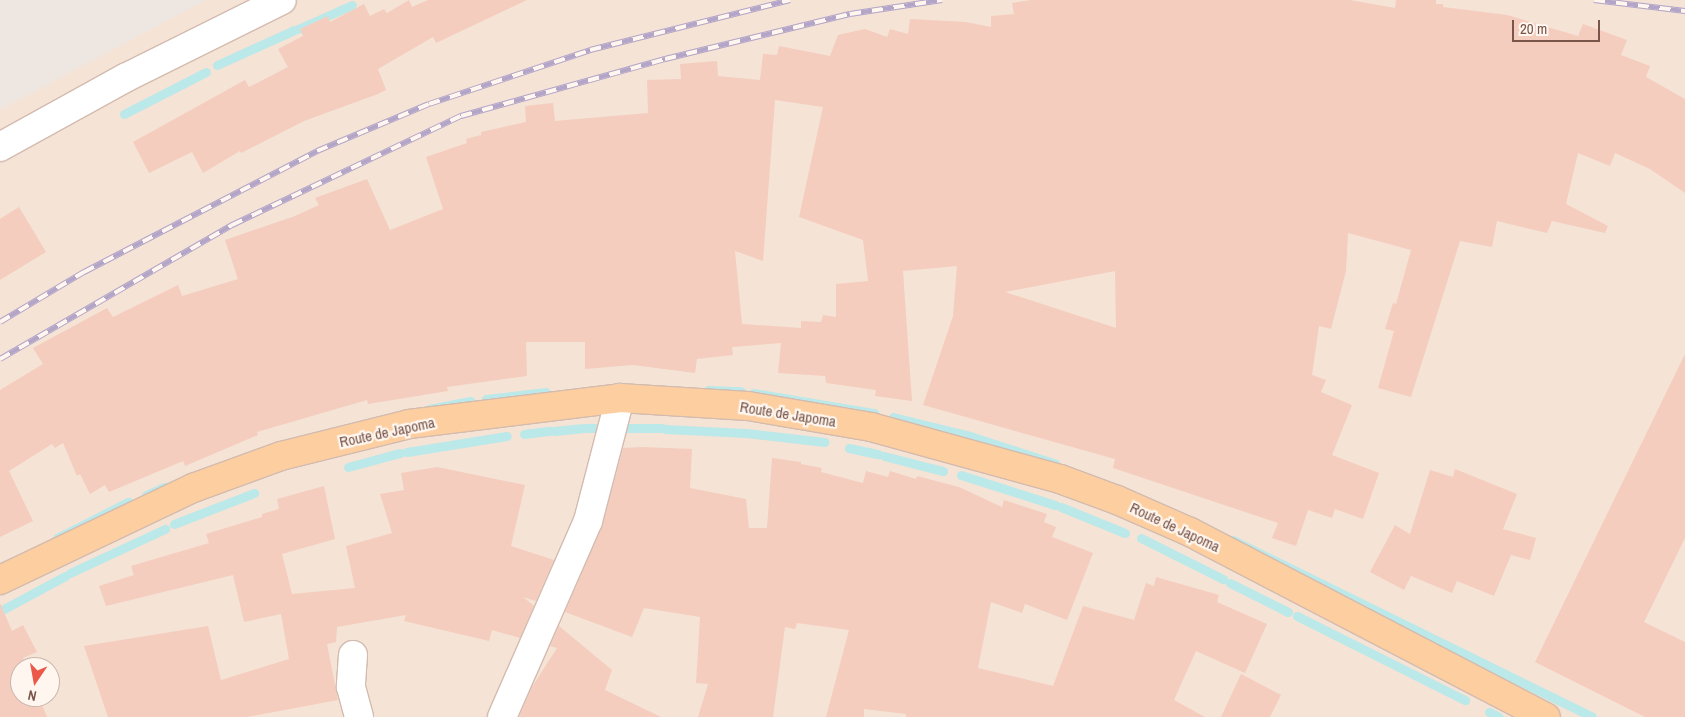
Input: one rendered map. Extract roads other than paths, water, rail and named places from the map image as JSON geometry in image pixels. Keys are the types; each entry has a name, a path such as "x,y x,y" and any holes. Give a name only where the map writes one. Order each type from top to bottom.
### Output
{"main road":[{"name":"Route de Japoma","path":"0,580 193,488 280,456 409,424 620,398 748,406 871,427 1060,479 1190,532 1546,717"}],"street":[{"path":"0,147 124,78 282,0"},
{"path":"502,717 588,521 620,398"},
{"path":"353,655 351,687 359,717"}],"waterway":[{"path":"298,29 352,5"},
{"path":"217,65 294,30"},
{"path":"124,114 206,72"},
{"path":"708,390 741,391"},
{"path":"486,399 546,392"},
{"path":"753,393 874,413"},
{"path":"429,409 470,401"},
{"path":"893,417 970,436 1056,464"},
{"path":"554,431 581,428"},
{"path":"585,428 662,428"},
{"path":"665,429 746,433 824,442"},
{"path":"524,434 550,431"},
{"path":"407,452 507,436"},
{"path":"849,448 878,454"},
{"path":"348,467 400,453"},
{"path":"884,456 943,471"},
{"path":"961,475 1055,505"},
{"path":"146,495 164,487"},
{"path":"174,524 254,493"},
{"path":"57,538 128,502"},
{"path":"1061,507 1125,533"},
{"path":"70,573 165,529"},
{"path":"1141,538 1223,579"},
{"path":"1233,540 1592,717"},
{"path":"0,611 65,576"},
{"path":"1230,583 1288,612"},
{"path":"1297,616 1465,700"},
{"path":"1489,712 1499,717"}],"railway":[{"path":"0,322 84,272 317,151 429,104 590,50 790,0"},
{"path":"0,359 232,225 461,116 665,59 850,14 942,0"},
{"path":"1594,0 1685,11"}]}
